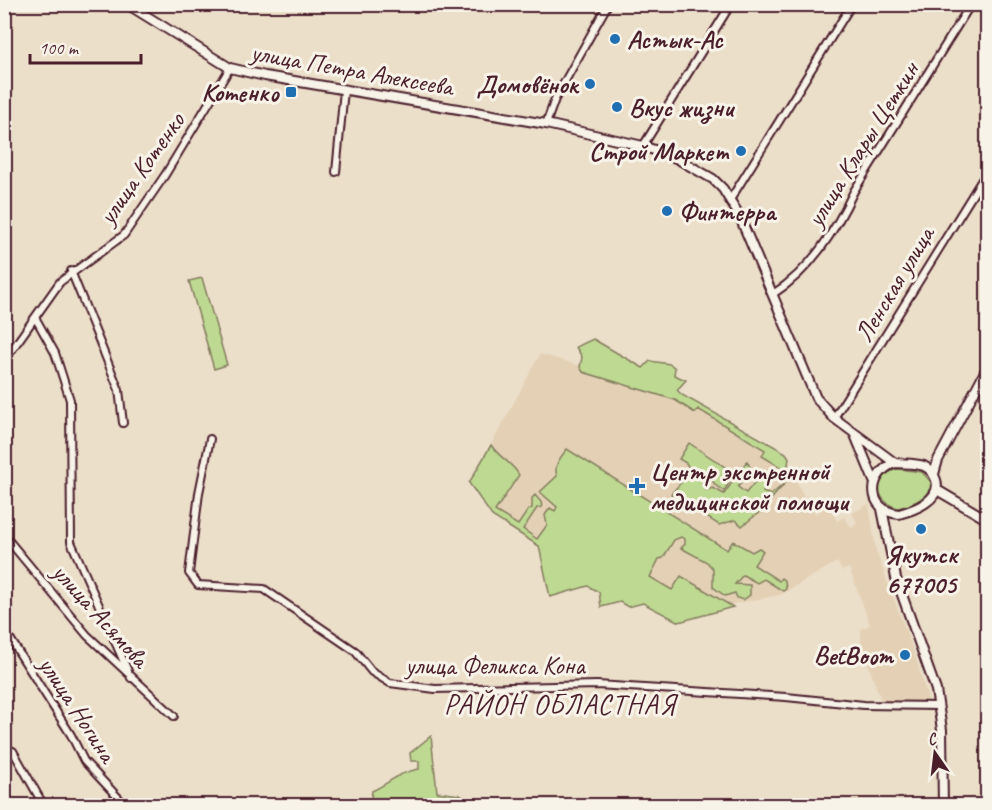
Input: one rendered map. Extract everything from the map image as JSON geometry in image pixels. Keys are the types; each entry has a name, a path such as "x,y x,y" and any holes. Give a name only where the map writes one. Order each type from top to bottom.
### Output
{"street":[{"name":"улица Петра Алексеева","path":"127,4 230,68 546,124 643,146 676,158 700,171 723,189 730,200 773,294 807,383 816,398 834,418 896,463"},
{"path":"546,124 555,99 608,4"},
{"path":"643,146 731,4"},
{"path":"730,200 852,4"},
{"name":"улица Клары Цеткин","path":"773,294 794,280 840,220 854,191 971,4"},
{"name":"улица Котенко","path":"4,361 36,319 60,282 71,271 124,235 165,175 230,68"},
{"path":"336,172 344,90"},
{"name":"Ленская улица","path":"834,418 987,170"},
{"path":"71,271 119,390 123,423"},
{"path":"36,319 55,353 70,400 71,542 131,678"},
{"path":"885,528 889,520 930,500 937,490 934,474 938,460 987,366"},
{"name":"улица Петра Алексеева","path":"854,434 874,481"},
{"name":"улица Феликса Кона","path":"210,439 190,562 189,573 192,581 198,585 264,589 356,651 372,672 390,683 435,689 597,685 786,697 864,705 939,706"},
{"path":"922,466 938,460"},
{"path":"934,474 922,466 896,463 884,468 874,481 876,501 882,509 896,578 925,655 939,706 943,806"},
{"path":"937,490 987,520"},
{"path":"882,509 899,514"},
{"name":"улица Асямова","path":"4,535 87,635 174,716"},
{"name":"улица Ногина","path":"4,628 71,735 84,761 126,806"},
{"path":"4,748 14,751 31,787 44,806"}],"shaded area":[{"name":"Центр экстренной медицинской помощи","path":"540,354 681,395 786,454 801,491 816,514 828,506 837,521 844,517 852,528 857,523 852,513 869,504 876,551 916,658 929,702 881,700 861,646 861,629 870,625 849,568 842,571 837,562 780,595 709,609 680,620 493,515 471,482"}],"green space":[{"path":"202,278 227,365 214,369 189,281"},
{"path":"593,339 643,368 650,361 670,364 675,368 674,375 686,380 677,390 682,395 786,453 789,458 787,471 762,456 765,450 698,409 695,413 675,400 583,372 580,367 582,357 576,347"},
{"path":"689,443 731,471 732,478 724,491 715,485 710,477 702,482 706,490 713,488 724,494 747,461 750,467 738,487 746,493 763,472 768,473 770,479 763,492 771,495 786,482 761,511 742,526 735,520 719,525 671,494 691,471 686,463 679,459"},
{"path":"491,445 519,475 495,511 518,525 528,510 532,508 532,498 535,495 542,507 537,508 523,529 537,539 547,525 545,515 550,508 555,511 557,507 540,492 557,476 557,465 567,449 727,550 733,541 752,552 759,548 763,551 754,565 779,581 781,578 785,581 786,589 783,591 764,579 757,583 743,575 735,584 750,585 750,595 743,600 737,598 735,593 725,596 713,587 713,569 707,562 681,548 685,544 685,539 681,537 674,540 663,558 659,559 650,577 672,590 681,576 733,607 679,622 643,603 628,607 620,602 601,607 599,592 588,586 550,597 539,546 492,516 469,483"},
{"path":"898,469 922,472 931,482 924,496 909,505 898,508 884,500 879,488 884,477"},
{"path":"431,736 437,792 460,795 464,798 465,805 457,805 457,799 441,802 441,805 390,806 390,799 377,798 376,805 370,805 372,791 399,775 419,769 419,761 411,761 410,753"}],"place":[{"name":"Астык-Ас","path":"615,39"},
{"name":"Домовёнок","path":"590,84"},
{"name":"Котенко","path":"291,92"},
{"name":"Вкус жизни","path":"617,107"},
{"name":"Строй Маркет","path":"741,151"},
{"name":"Финтерра","path":"667,211"},
{"name":"Центр экстренной медицинской помощи","path":"637,486"},
{"name":"Якутск 677005","path":"921,529"},
{"name":"BetBoom","path":"905,655"}],"district":[{"name":"РАЙОН ОБЛАСТНАЯ","path":"560,704"}]}
